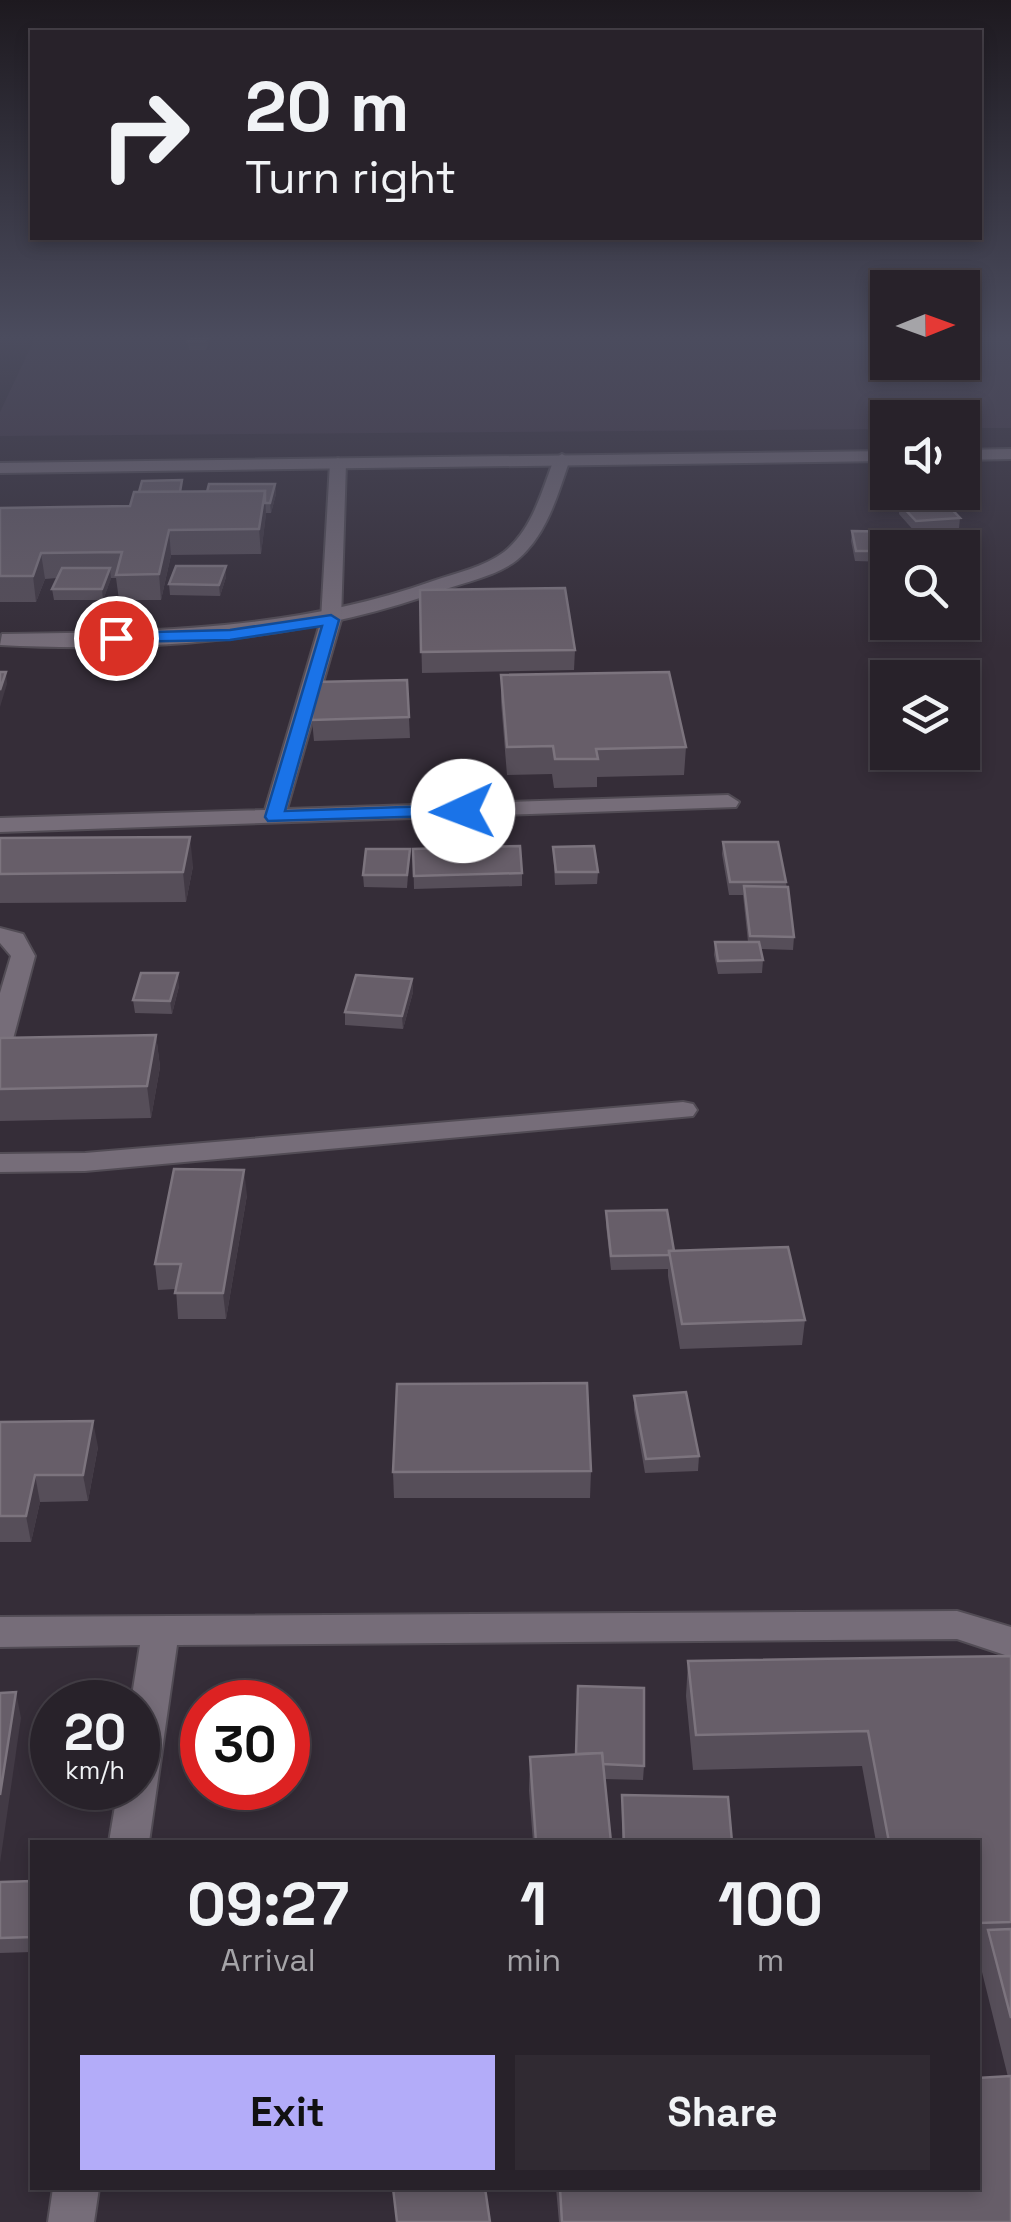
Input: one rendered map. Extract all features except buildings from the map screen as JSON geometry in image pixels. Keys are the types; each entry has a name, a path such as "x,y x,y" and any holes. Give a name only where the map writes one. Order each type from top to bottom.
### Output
{"street":[{"path":"980,455 1011,454"},
{"path":"0,468 870,456"},
{"path":"2,640 230,635 331,620 421,593 512,556 539,520 562,459"},
{"path":"274,817 331,620 338,462"},
{"path":"0,824 728,802"},
{"path":"0,935 14,939 23,956 0,1038"},
{"path":"0,1163 85,1162 683,1110"},
{"path":"0,1632 957,1625 1011,1642"},
{"path":"153,1680 161,1628"},
{"path":"128,1840 133,1810"},
{"path":"71,2222 76,2190"}],"route":[{"path":"116,638 230,635 331,620 274,817 463,811"}]}
